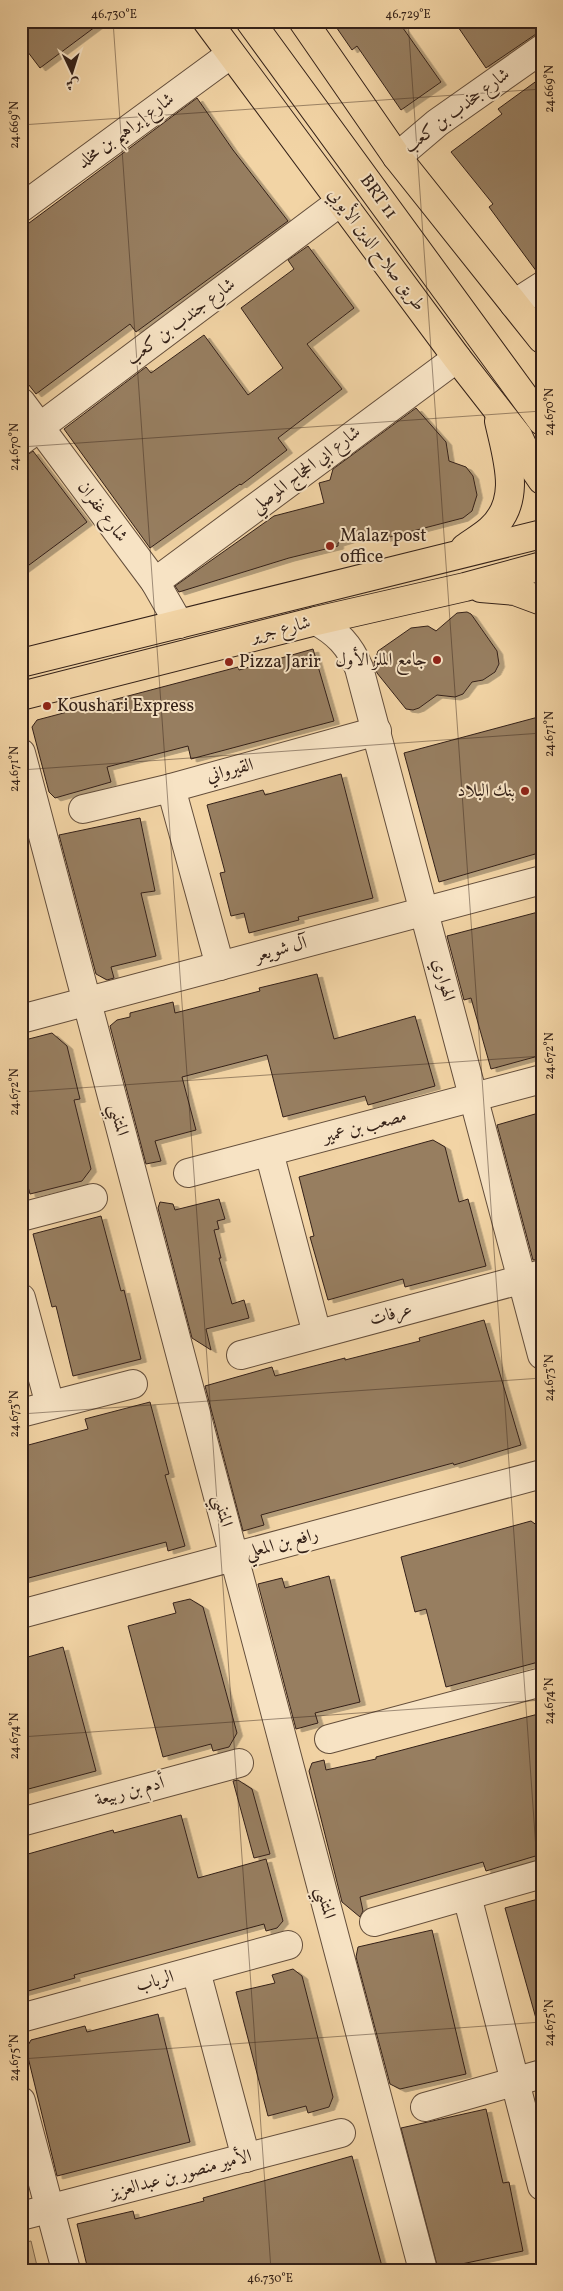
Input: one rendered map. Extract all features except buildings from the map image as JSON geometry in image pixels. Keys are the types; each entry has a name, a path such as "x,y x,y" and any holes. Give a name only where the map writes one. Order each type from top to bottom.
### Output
{"main road":[{"name":"طريق صلاح الدين الأيوبي","path":"208,21 340,202 518,436 531,464 542,480"},
{"name":"BRT 11","path":"250,21 542,421"},
{"path":"303,21 397,157 542,339"},
{"path":"457,554 490,530 499,520 506,508 510,494 510,474 496,408"},
{"name":"شارع جرير","path":"21,663 542,534"},
{"name":"شارع جرير","path":"21,696 316,621 465,587 542,566"},
{"path":"465,587 515,590 542,601"}],"street":[{"name":"شارع جخدب بن كعب","path":"397,157 437,123 542,49"},
{"name":"شارع إبراهيم بن مخلد","path":"21,208 231,54"},
{"name":"شارع جندب بن كعب","path":"30,434 340,202"},
{"path":"514,304 542,286"},
{"name":"شارع ابي الحجاج الموصلي","path":"155,582 457,358"},
{"name":"شارع غفران","path":"21,402 30,434 155,582 178,624"},
{"name":"الهواري","path":"316,621 334,632 350,648 355,658 377,731 474,1098 532,1277 542,1355"},
{"name":"القيرواني","path":"82,809 171,788 377,731"},
{"name":"المتنبي","path":"21,753 423,2270"},
{"path":"171,788 220,966"},
{"name":"آل شويعر","path":"21,1019 542,880"},
{"name":"مصعب بن عمير","path":"188,1173 542,1079"},
{"path":"269,1152 318,1334"},
{"path":"21,1217 93,1198"},
{"name":"عرفات","path":"240,1355 532,1277"},
{"path":"21,1298 50,1406"},
{"path":"21,1413 133,1384"},
{"name":"رافع بن المعلي","path":"21,1614 542,1474"},
{"path":"329,1739 542,1682"},
{"name":"أدم بن ربيعة","path":"21,1822 239,1763"},
{"path":"374,1922 542,1874"},
{"path":"467,1896 542,2186"},
{"name":"الرباب","path":"21,2018 288,1945"},
{"path":"196,1970 246,2158"},
{"path":"424,2107 542,2074"},
{"path":"21,2101 66,2270"},
{"name":"الأمير منصور بن عبدالعزيز","path":"21,2216 341,2133"}],"shaded area":[{"path":"31,2241 38,2270 21,2270 21,2243"}],"place":[{"name":"Malaz post office","path":"330,546"},
{"name":"جامع الملز الأول","path":"437,660"},
{"name":"Pizza Jarir","path":"229,662"},
{"name":"Koushari Express","path":"47,706"},
{"name":"بنك البلاد","path":"525,791"}]}
